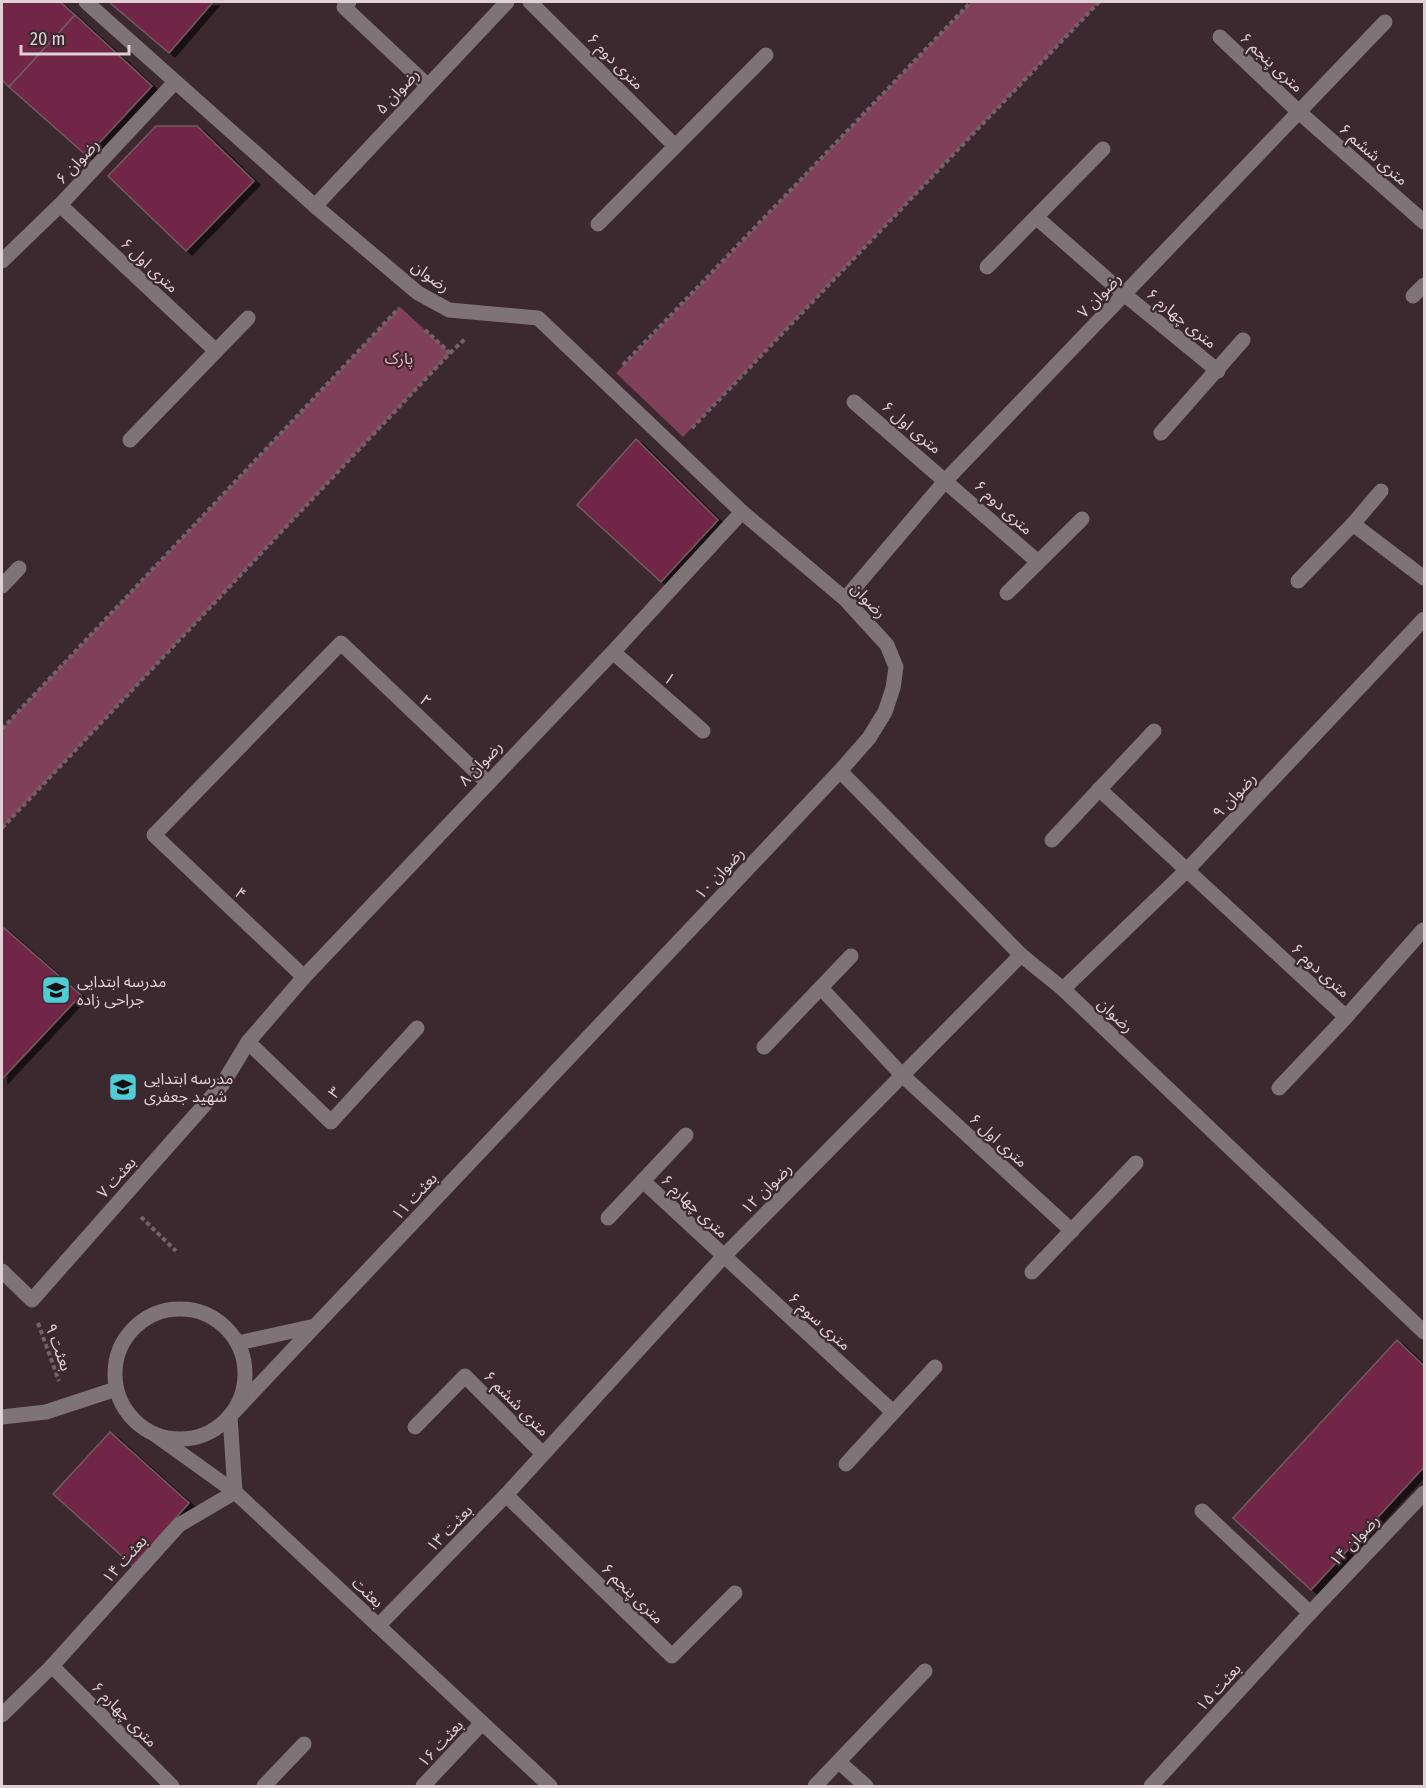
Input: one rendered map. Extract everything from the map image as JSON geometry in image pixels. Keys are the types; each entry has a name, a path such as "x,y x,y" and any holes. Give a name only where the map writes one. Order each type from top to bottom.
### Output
{"street":[{"name":"رضوان","path":"86,2 315,206 418,293 449,310 538,318 742,512 844,599 887,645 896,667 893,688 885,712 869,738 840,771 1021,955 1063,989 1425,1332"},
{"path":"349,2 344,7 427,86"},
{"name":"رضوان ۵","path":"315,206 507,2"},
{"name":"۶ متری دوم","path":"530,2 675,146"},
{"name":"رضوان ۷","path":"844,599 946,480 1385,22"},
{"name":"۶ متری پنجم","path":"1220,37 1300,113"},
{"path":"598,224 765,55"},
{"name":"رضوان ۶","path":"4,252 60,206 175,82"},
{"name":"۶ متری ششم","path":"1300,113 1425,222"},
{"path":"987,267 1103,149"},
{"name":"۶ متری اول","path":"60,206 216,351"},
{"path":"1037,218 1124,294"},
{"path":"1413,296 1425,285"},
{"name":"۶ متری چهارم","path":"1124,294 1218,371"},
{"path":"130,440 248,318"},
{"path":"1161,433 1243,340"},
{"name":"۶ متری اول","path":"854,402 946,480"},
{"name":"۶ متری دوم","path":"946,480 1038,561"},
{"path":"1298,581 1381,491"},
{"name":"رضوان ۸","path":"248,1042 304,977 487,782 614,652 742,512"},
{"path":"1007,592 1082,519"},
{"path":"1353,524 1425,578"},
{"path":"2,586 20,568"},
{"name":"رضوان ۹","path":"1063,989 1186,872 1425,619"},
{"name":"۲","path":"154,835 341,643 487,782"},
{"name":"۱","path":"614,652 703,731"},
{"path":"1052,840 1154,731"},
{"name":"رضوان ۱۰","path":"624,999 840,771"},
{"path":"1099,789 1186,872"},
{"name":"۴","path":"154,835 304,977"},
{"name":"۶ متری دوم","path":"1186,872 1346,1017 1423,930"},
{"name":"رضوان ۱۲","path":"543,1454 723,1257 1021,955"},
{"path":"764,1047 851,956"},
{"path":"821,988 902,1076"},
{"name":"بعثت ۱۱","path":"230,1416 624,999"},
{"path":"1279,1088 1346,1017"},
{"name":"۳","path":"248,1042 331,1122 417,1028"},
{"name":"بعثت ۷","path":"29,1297 32,1300 222,1085 248,1042"},
{"name":"۶ متری اول","path":"902,1076 1072,1230"},
{"path":"608,1218 686,1135"},
{"path":"1032,1272 1136,1163"},
{"name":"۶ متری چهارم","path":"643,1181 723,1257"},
{"name":"۶ متری سوم","path":"723,1257 893,1412"},
{"path":"2,1271 29,1297"},
{"path":"187,1308 216,1320 238,1343 245,1367 242,1393 230,1416 213,1429 195,1437 174,1438 154,1434 137,1423 124,1408 116,1389 114,1368 120,1348 130,1330 147,1317 166,1310 187,1308"},
{"path":"238,1343 315,1326"},
{"path":"846,1464 935,1367"},
{"name":"۶ متری ششم","path":"415,1427 465,1376 543,1454"},
{"path":"2,1417 46,1412 116,1389"},
{"path":"230,1416 235,1492"},
{"name":"بعثت","path":"154,1434 235,1492 550,1786"},
{"name":"بعثت ۱۳","path":"378,1626 543,1454"},
{"name":"بعثت ۱۴","path":"2,1715 52,1666 179,1525 235,1492"},
{"name":"رضوان ۱۴","path":"1310,1613 1425,1493"},
{"name":"۶ متری پنجم","path":"506,1495 672,1656 735,1593"},
{"path":"1202,1511 1310,1613"},
{"name":"بعثت ۱۵","path":"1151,1786 1310,1613"},
{"name":"۶ متری چهارم","path":"52,1666 172,1786"},
{"path":"815,1786 926,1671"},
{"name":"بعثت ۱۶","path":"423,1786 482,1724"},
{"path":"264,1786 304,1744"},
{"path":"839,1762 866,1786"}],"path":[{"path":"610,386 616,373 971,2"},
{"path":"679,452 683,437 1099,2"},
{"path":"2,729 400,307 408,315"},
{"path":"417,322 450,353"},
{"path":"2,828 468,336"},
{"path":"121,1197 176,1251"},
{"name":"بعثت ۹","path":"29,1297 67,1405"}],"green space":[{"path":"971,2 1099,2 683,437 616,373"},
{"name":"پارک","path":"400,307 450,353 2,828 2,729"}],"building":[{"path":"2,2 60,2 75,15 9,87 2,80"},
{"path":"109,2 213,2 169,53"},
{"path":"75,15 152,86 87,156 9,87"},
{"path":"156,126 197,126 254,181 186,251 108,176"},
{"path":"636,439 718,520 661,582 577,505"},
{"path":"4,928 81,995 2,1079 2,930"},
{"path":"1397,1340 1424,1366 1424,1467 1311,1590 1233,1518"},
{"path":"110,1432 189,1503 133,1566 53,1494"}],"place":[{"name":"مدرسه ابتدایی جراحی زاده","path":"56,990"},
{"name":"مدرسه ابتدایی شهید جعفری","path":"123,1087"}]}
